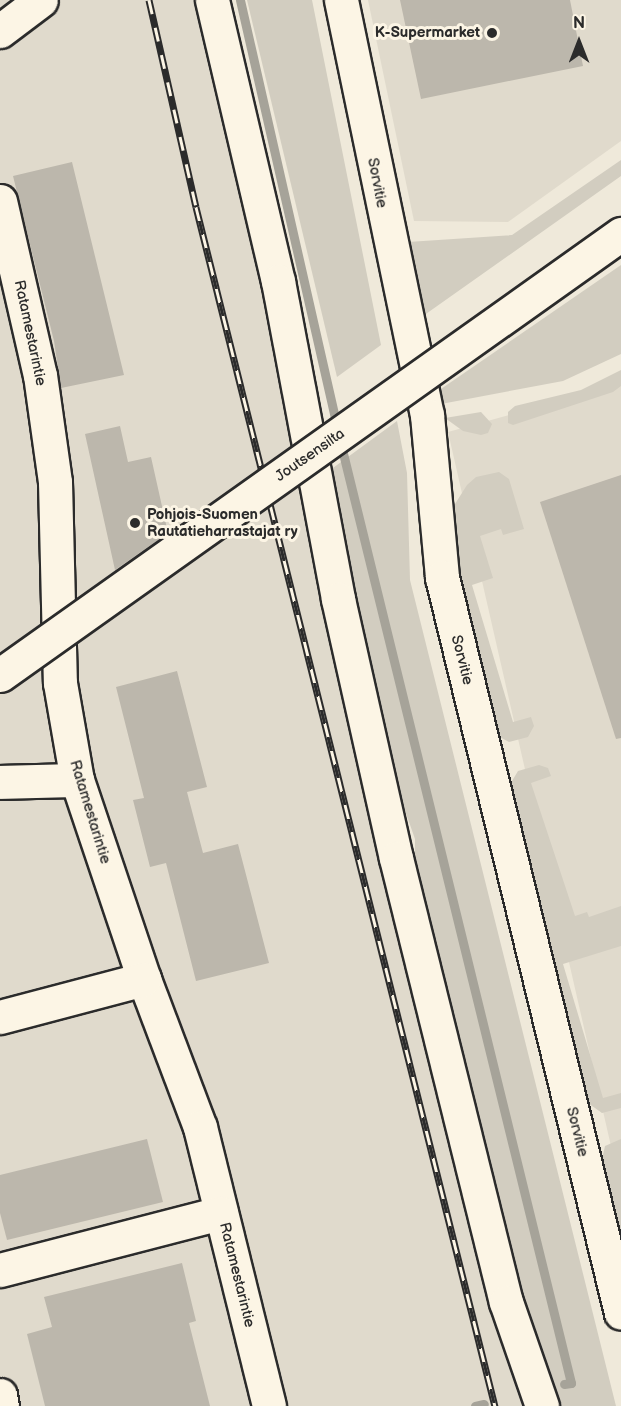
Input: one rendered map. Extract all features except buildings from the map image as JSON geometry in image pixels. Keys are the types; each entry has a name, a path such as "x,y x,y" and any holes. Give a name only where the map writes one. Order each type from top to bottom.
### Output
{"street":[{"path":"0,31 41,0"},
{"path":"212,0 278,281 339,599 396,858 506,1302 542,1406"},
{"name":"Sorvitie","path":"341,0 427,415 442,577 621,1313"},
{"name":"Ratamestarintie","path":"0,201 40,375 55,482 60,683 77,780 144,979 200,1127 269,1406"},
{"name":"Joutsensilta","path":"0,675 621,234"},
{"path":"0,782 77,780"},
{"path":"0,1017 144,979"},
{"path":"0,1270 221,1213"},
{"path":"0,1395 2,1406"}],"shaded area":[{"path":"0,0 204,0 547,1406 0,1406"},
{"path":"247,0 312,0 381,345 337,377"},
{"path":"368,0 621,0 621,141 508,222 414,221"},
{"path":"621,160 621,176 423,316 408,242 512,235"},
{"path":"621,265 621,354 563,381 441,404 438,391"},
{"path":"621,370 621,386 613,392 513,425 508,423 508,412 515,406 581,390"},
{"path":"621,378 621,1190 448,432 578,396"},
{"path":"481,412 492,424 488,433 481,435 463,431 445,418"},
{"path":"397,421 407,473 410,580 616,1406 552,1406 542,1356 509,1271 415,903 415,839 402,802 392,786 322,476"},
{"path":"499,472 509,479 524,529 503,535 501,529 480,536 493,578 472,585 513,722 531,717 534,726 528,737 509,742 496,735 456,574 453,525 455,504 467,485 476,477"},
{"path":"539,765 548,768 551,776 531,783 575,916 587,912 589,917 621,906 621,946 563,964 603,1098 621,1093 621,1108 602,1113 588,1103 509,786 518,771"},
{"path":"621,1139 621,1235 602,1159 605,1146"}],"waterway":[{"path":"240,0 337,428"},
{"path":"340,441 571,1383 564,1384"},
{"path":"475,1406 484,1404"}],"railway":[{"path":"149,0 196,207 495,1406"}],"place":[{"name":"K-Supermarket","path":"492,33"},
{"name":"Pohjois-Suomen Rautatieharrastajat ry","path":"135,523"}]}
